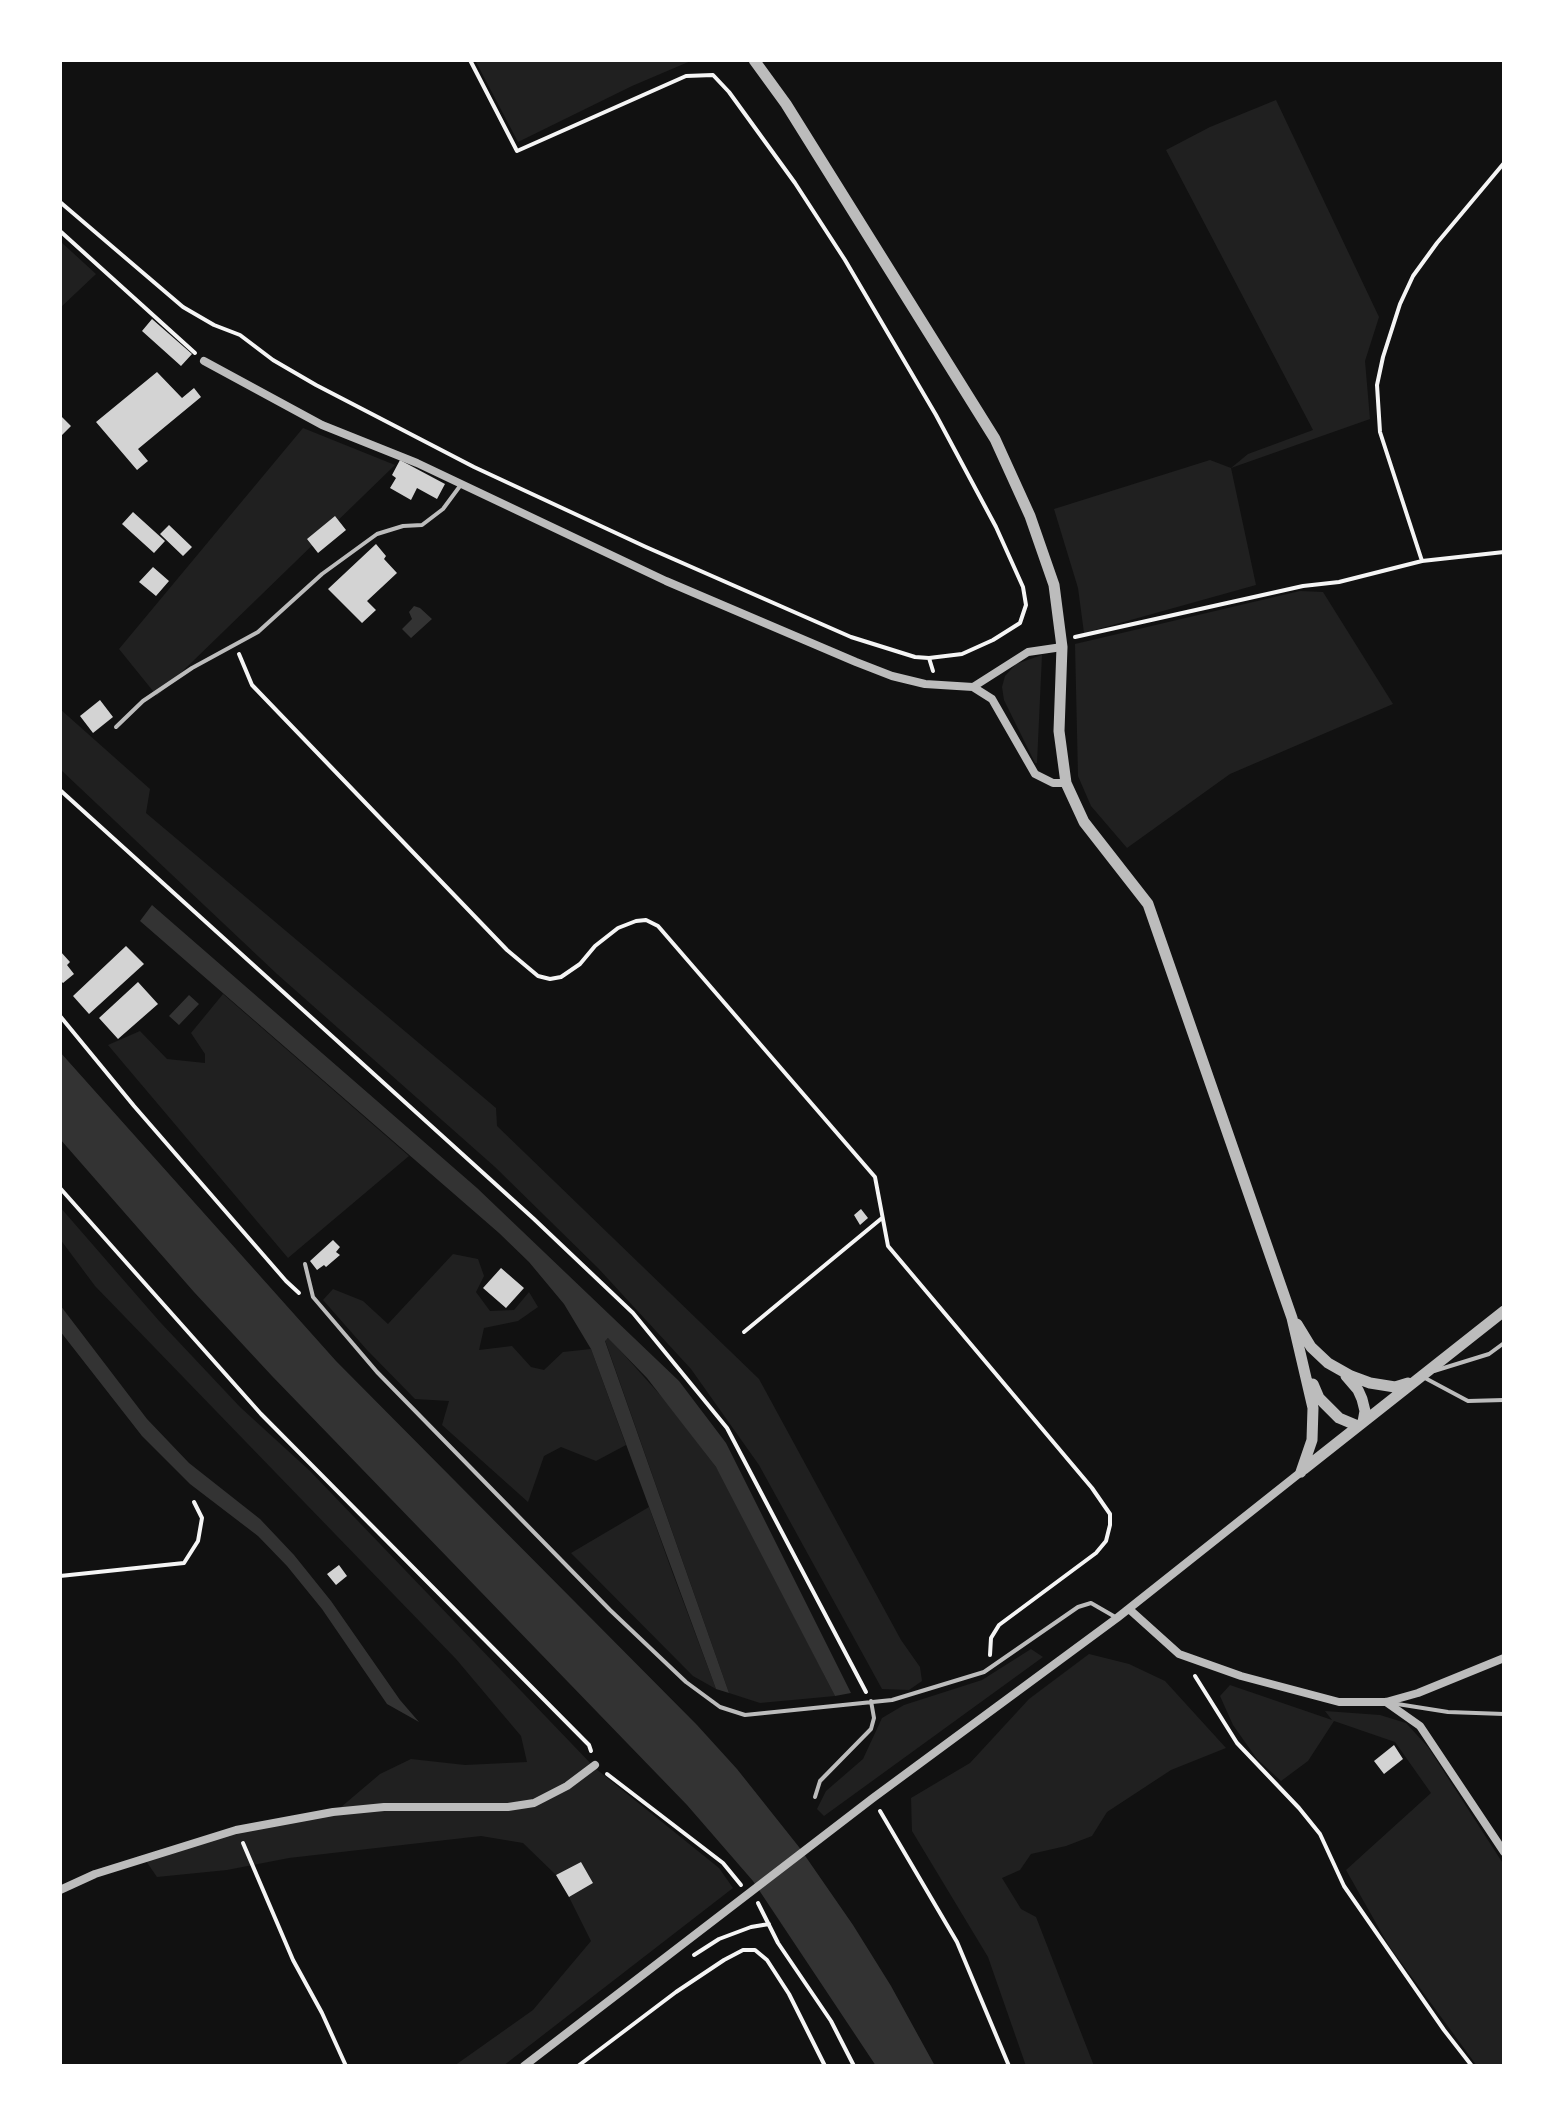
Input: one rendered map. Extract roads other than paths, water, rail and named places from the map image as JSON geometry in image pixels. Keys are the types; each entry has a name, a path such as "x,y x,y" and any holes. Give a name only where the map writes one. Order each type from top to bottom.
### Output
{"street":[{"path":"754,60 786,104 995,439 1030,516 1054,585 1062,644 1059,731 1066,783 1084,822 1148,904 1292,1318 1313,1408 1312,1440 1301,1472"},
{"path":"204,361 322,425 461,484 666,581 856,662 892,676 937,685 973,687 992,699 1035,774 1053,783 1066,783"},
{"path":"973,687 1028,652 1062,644"},
{"path":"524,2066 873,1798 1129,1609 1504,1311"},
{"path":"1292,1318 1311,1347 1340,1370 1358,1390 1365,1411 1360,1424"},
{"path":"1306,1369 1319,1398 1339,1418 1360,1424"},
{"path":"1340,1370 1370,1383 1395,1387 1417,1379"},
{"path":"1129,1609 1179,1654 1241,1676 1339,1702 1386,1702 1418,1693 1504,1658"},
{"path":"1386,1702 1420,1726 1504,1852"},
{"path":"60,1890 95,1874 236,1830 333,1812 384,1807 508,1807 534,1803 567,1786 595,1765"}],"lane":[{"path":"116,727 143,701 240,640 258,632 322,574 377,534 403,526 422,525 443,509 461,484"},
{"path":"305,1264 313,1297 377,1372 610,1610 686,1682 720,1707 745,1715 892,1700 984,1672 1078,1607 1091,1603 1117,1618"},
{"path":"1417,1379 1489,1354 1504,1343"},
{"path":"1417,1379 1468,1401 1504,1400"},
{"path":"815,1797 820,1781 834,1764 871,1729 874,1718 871,1701"},
{"path":"1386,1702 1448,1712 1504,1714"}]}
